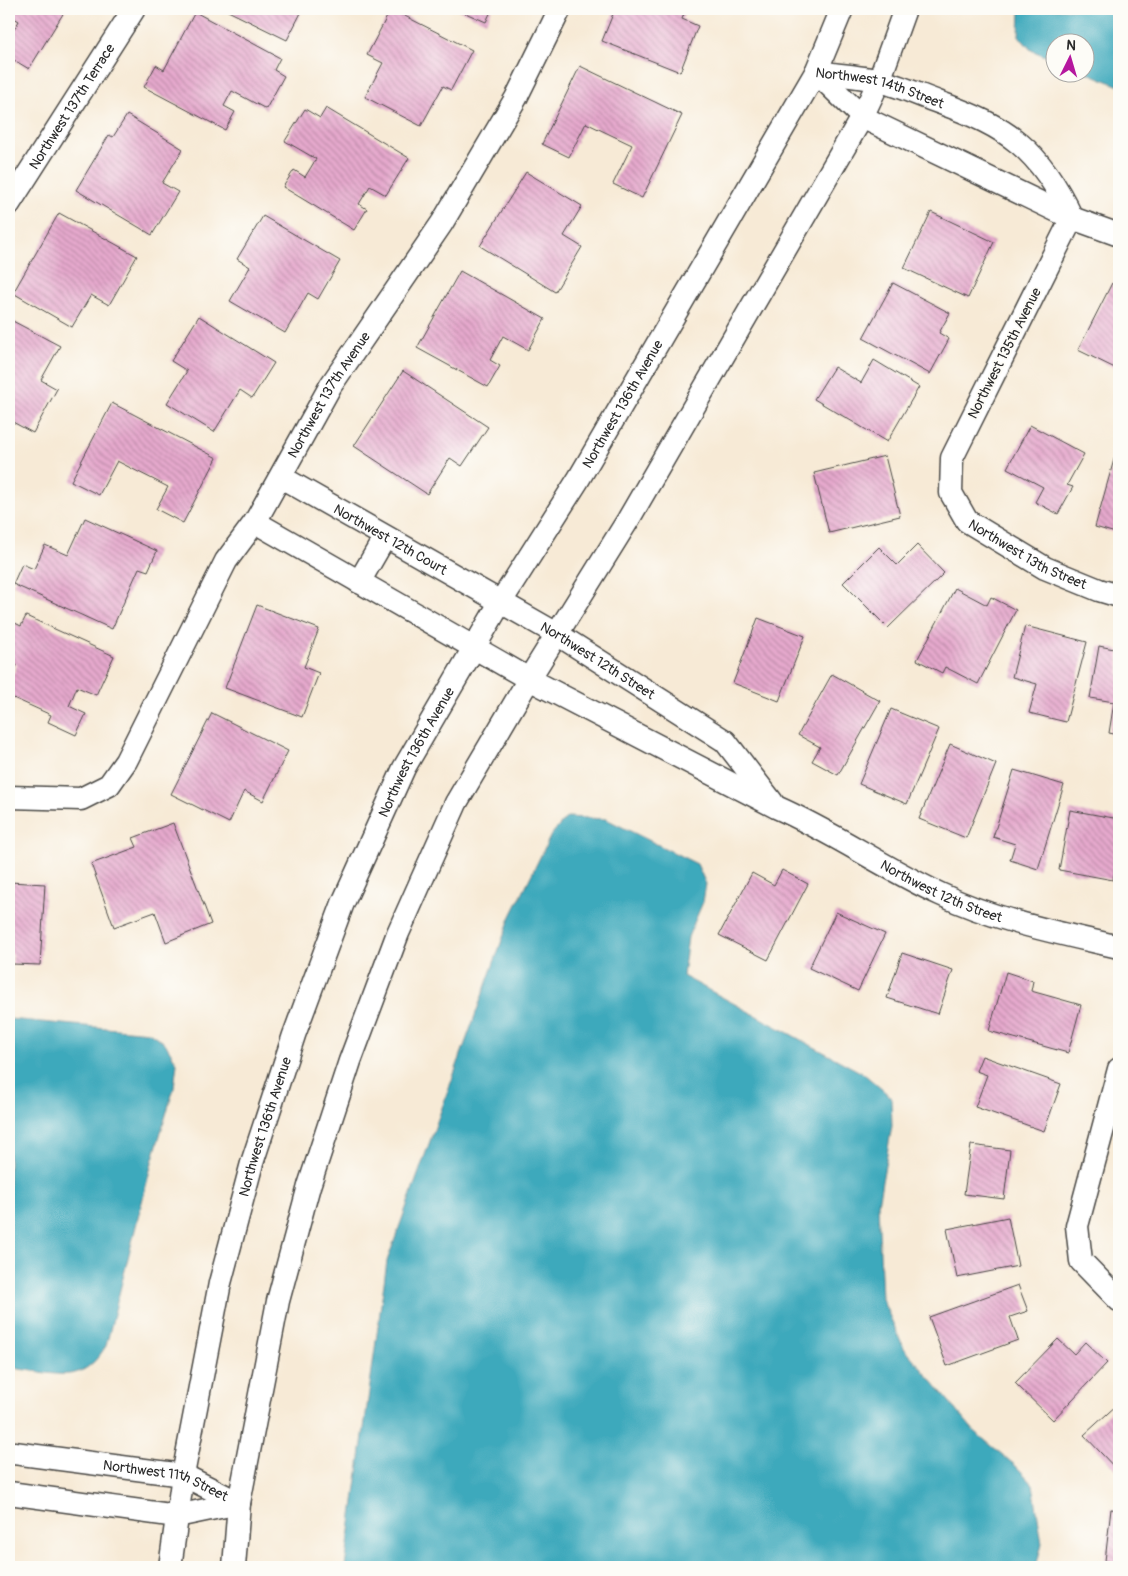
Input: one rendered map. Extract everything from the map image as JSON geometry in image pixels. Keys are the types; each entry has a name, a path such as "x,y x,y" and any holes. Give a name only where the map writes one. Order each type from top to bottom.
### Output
{"street":[{"name":"Northwest 137th Terrace","path":"9,204 134,9"},
{"name":"Northwest 137th Avenue","path":"9,797 81,799 109,785 126,761 226,561 255,522 331,385 442,223 516,98 560,9"},
{"name":"Northwest 136th Avenue","path":"170,1567 183,1475 220,1283 252,1163 294,1035 343,904 404,768 500,603 578,480 816,72 842,9"},
{"path":"234,1567 239,1503 278,1301 309,1186 350,1061 398,933 456,803 529,679 628,520 862,117 879,81 905,9"},
{"name":"Northwest 14th Street","path":"816,72 879,81 968,112 1012,137 1032,154 1048,173 1072,218"},
{"name":"Northwest 14th Street","path":"816,72 862,117 1072,218 1119,235"},
{"name":"Northwest 135th Avenue","path":"951,493 952,458 1072,218"},
{"name":"Northwest 12th Court","path":"281,478 500,603"},
{"name":"Northwest 13th Street","path":"951,493 967,521 1045,568 1119,596"},
{"path":"255,522 474,648"},
{"path":"359,582 386,537"},
{"name":"Northwest 12th Street","path":"500,603 557,634 725,741 776,807"},
{"name":"Northwest 12th Street","path":"474,648 529,679 776,807 804,819 941,895 1025,925 1119,947"},
{"path":"1119,1069 1077,1226 1081,1260 1119,1300"},
{"name":"Northwest 11th Street","path":"9,1454 183,1475 239,1503"},
{"name":"Northwest 11th Street","path":"9,1493 177,1516 239,1503"}],"water":[{"path":"1020,9 1119,9 1119,86 1096,76 1096,32 1046,32 1046,56 1031,50 1019,36"},
{"path":"567,817 606,819 697,864 706,884 703,902 688,937 683,976 864,1074 891,1097 892,1126 878,1204 882,1299 904,1348 975,1432 1016,1466 1033,1484 1042,1543 1036,1567 345,1567 387,1261 510,918 551,835"},
{"path":"9,1019 149,1032 165,1043 177,1063 174,1088 152,1162 106,1346 99,1356 85,1369 70,1374 51,1374 9,1366"}],"building":[{"path":"9,9 66,9 29,69 9,57 9,38 19,21 9,15"},
{"path":"224,9 303,9 287,40"},
{"path":"391,9 472,50 451,90 443,86 421,126 365,97 383,63 367,55"},
{"path":"456,9 492,9 486,22"},
{"path":"615,9 686,9 682,19 698,26 680,72 602,41"},
{"path":"195,12 280,58 274,70 284,76 266,109 232,91 224,106 235,112 225,130 144,87 156,65 164,70"},
{"path":"580,66 682,115 642,198 613,184 632,145 586,123 569,157 542,144"},
{"path":"326,108 409,158 386,195 370,186 359,204 367,209 354,230 283,187 294,170 305,177 316,159 285,141 305,109 320,118"},
{"path":"127,115 183,149 162,183 178,192 152,235 76,190 109,135 113,137"},
{"path":"526,172 582,206 564,236 582,247 555,292 480,246"},
{"path":"931,212 994,242 968,298 904,268"},
{"path":"59,213 137,256 109,305 91,295 72,327 13,293"},
{"path":"263,216 340,261 318,299 308,293 285,333 230,301 250,267 237,259"},
{"path":"460,271 545,319 528,350 503,336 490,360 500,366 488,387 417,348"},
{"path":"893,283 950,313 939,333 949,339 930,374 863,338"},
{"path":"1112,283 1119,287 1119,370 1078,350"},
{"path":"199,316 274,363 252,398 240,390 214,432 167,403 187,371 171,361"},
{"path":"9,319 60,346 41,380 57,389 33,433 9,420"},
{"path":"874,360 919,387 887,442 814,399 834,367 861,383"},
{"path":"403,371 488,427 462,466 450,458 427,494 354,446"},
{"path":"112,403 217,458 183,523 156,509 168,487 117,461 99,495 71,481"},
{"path":"1030,425 1084,454 1067,485 1073,487 1058,514 1035,502 1043,487 1007,468"},
{"path":"1117,449 1119,449 1119,534 1095,527"},
{"path":"885,456 900,516 829,533 814,473"},
{"path":"85,518 157,551 148,571 139,568 112,629 13,584 22,564 34,569 45,545 68,555"},
{"path":"917,545 944,573 888,628 843,583 879,547 897,565"},
{"path":"955,588 987,605 991,597 1016,610 978,684 945,667 942,673 917,660"},
{"path":"257,605 319,629 304,667 319,673 302,717 225,688"},
{"path":"26,616 114,656 96,695 77,687 69,706 86,714 76,735 48,722 51,715 9,696 9,683 17,665 9,662 9,620 21,626"},
{"path":"758,618 805,636 779,701 733,683"},
{"path":"1025,626 1087,642 1066,722 1029,713 1037,684 1012,677"},
{"path":"1099,646 1119,650 1119,735 1109,733 1114,702 1090,698"},
{"path":"832,674 880,701 838,775 812,761 820,747 798,735"},
{"path":"891,709 939,729 907,804 859,784"},
{"path":"212,713 288,751 263,801 244,791 229,823 171,794"},
{"path":"950,744 996,764 966,838 919,819"},
{"path":"1014,770 1064,785 1038,869 1010,860 1015,844 993,837"},
{"path":"1070,810 1119,819 1119,847 1113,880 1059,870"},
{"path":"173,823 211,924 166,942 155,912 114,927 91,864 137,847 133,838"},
{"path":"782,870 808,884 768,960 719,935 752,873 774,885"},
{"path":"9,882 45,884 40,965 12,964 13,954 9,954"},
{"path":"836,912 885,934 858,991 809,968"},
{"path":"902,953 953,970 938,1014 887,998"},
{"path":"1006,972 1033,981 1031,991 1081,1005 1068,1053 989,1031"},
{"path":"982,1056 1061,1084 1044,1131 975,1107 987,1075 976,1071"},
{"path":"971,1145 1010,1150 1004,1199 964,1194"},
{"path":"1008,1217 1018,1266 957,1278 947,1229"},
{"path":"1018,1285 1028,1311 1010,1317 1018,1340 947,1366 929,1317"},
{"path":"1058,1339 1074,1354 1085,1342 1107,1363 1053,1420 1015,1383"},
{"path":"1119,1403 1119,1470 1118,1471 1084,1435"},
{"path":"1111,1509 1119,1510 1119,1563 1105,1561"},
{"path":"9,1563 35,1566 35,1567 9,1567"}]}
